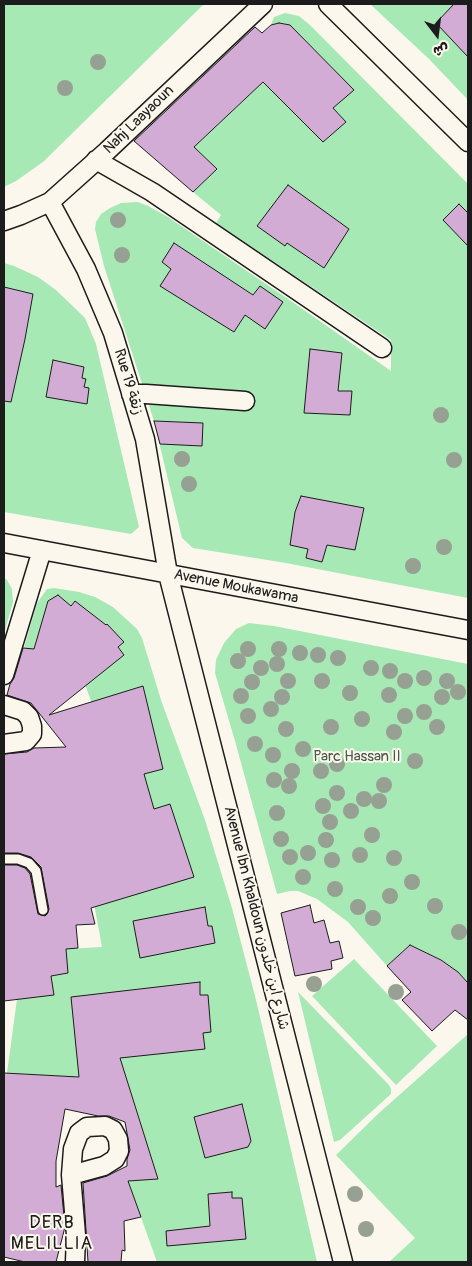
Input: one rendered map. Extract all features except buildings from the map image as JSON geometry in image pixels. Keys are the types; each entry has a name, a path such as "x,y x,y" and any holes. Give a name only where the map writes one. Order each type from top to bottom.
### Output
{"street":[{"name":"Nahj Laayaoun","path":"4,221 50,202 263,4"},
{"path":"328,4 468,142"},
{"path":"96,160 152,192 382,348"},
{"name":"Rue 19 زنقة","path":"50,202 86,269 113,333 145,439 168,574"},
{"path":"131,394 245,401"},
{"name":"Avenue Moukawama","path":"4,542 468,630"},
{"path":"4,675 42,550"},
{"name":"Avenue Ibn Khaldoun شارع ابن خلدون","path":"168,574 343,1262"},
{"path":"4,705 23,711 29,717 32,734 26,741 4,744"},
{"path":"71,1175 76,1234 75,1262"}],"lane":[{"path":"4,859 18,859 29,863 36,871 43,910"}],"green space":[{"path":"4,4 204,4 43,162 4,187"},
{"path":"370,4 468,4 468,100 429,59"},
{"path":"285,13 299,16 310,25 468,184 468,598 286,563 193,548 182,538 154,421 104,266 95,229 96,222 101,214 121,203 138,202 148,206 168,217 391,371 391,340 216,223 221,215 193,192 217,169 194,147 263,82 323,142 346,122 333,108 353,89 290,25 279,23 271,25 274,17"},
{"path":"4,263 38,277 56,290 85,318 96,344 139,527 131,534 4,512"},
{"path":"4,578 12,589 13,602 4,634"},
{"path":"54,588 95,597 113,607 137,629 142,638 162,703 205,820 232,908 257,1004 317,1262 157,1262 128,1181 158,1179 127,1080 7,1073 17,999 66,949 102,947 93,898 92,704 86,687 69,665 24,648 37,603 47,589"},
{"name":"Parc Hassan II","path":"249,623 274,626 468,664 468,983 458,972 441,960 410,945 387,966 348,922 317,899 298,891 277,894 215,673 216,660 224,643 236,629"},
{"path":"354,959 437,1046 396,1085 312,996"},
{"path":"298,992 391,1089 391,1094 340,1140 334,1142"},
{"path":"468,1034 468,1262 389,1262 415,1238 336,1155 379,1113"}],"district":[{"name":"DERB MELILLIA","path":"52,1233"}]}
